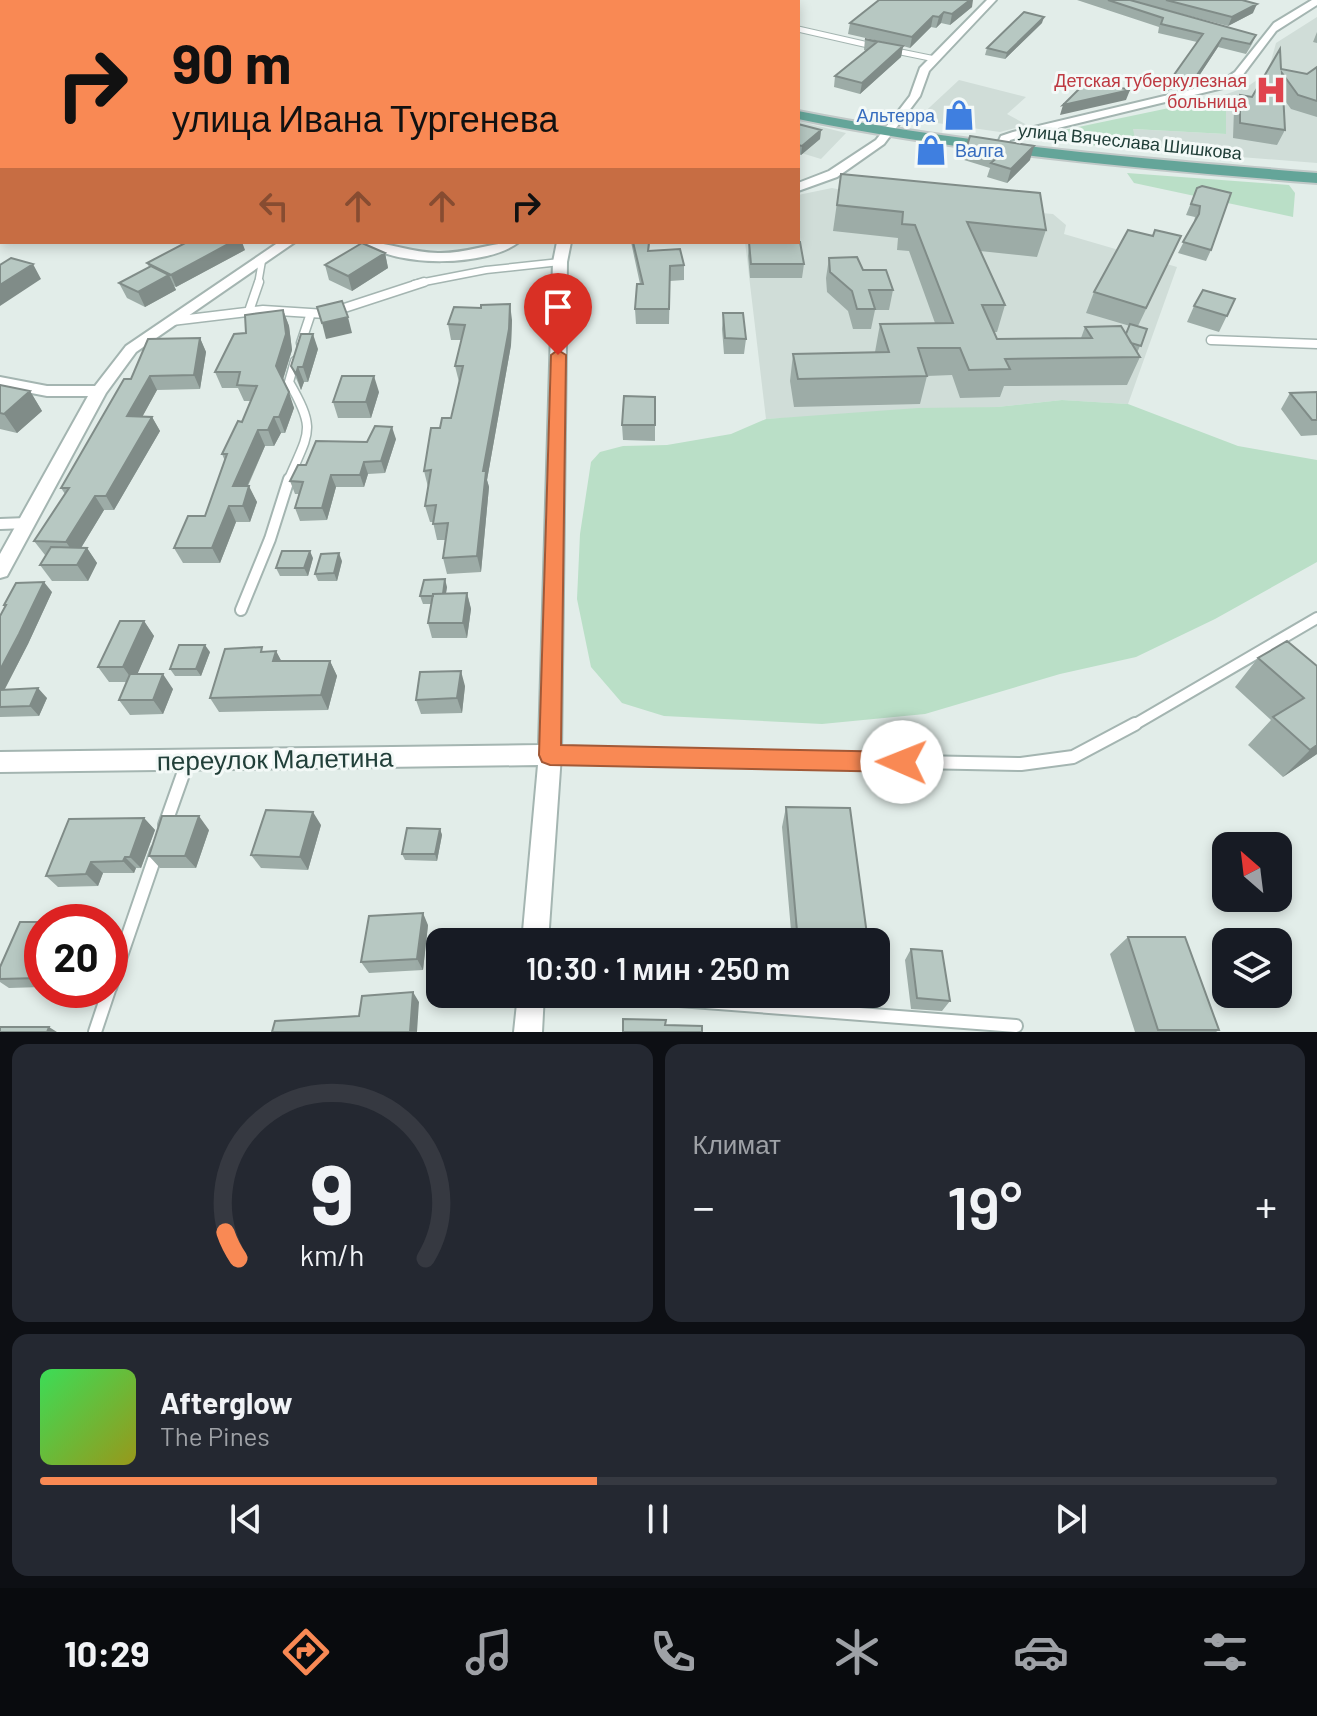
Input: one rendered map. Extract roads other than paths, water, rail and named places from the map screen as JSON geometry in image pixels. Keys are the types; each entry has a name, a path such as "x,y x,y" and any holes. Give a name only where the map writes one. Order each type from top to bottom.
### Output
{"main road":[{"name":"улица Вячеслава Шишкова","path":"800,108 888,130"},
{"name":"улица Вячеслава Шишкова","path":"800,115 1152,166 1314,174"}],"street":[{"path":"970,0 991,2"},
{"path":"1002,146 1017,134 1223,85 1236,79 1246,68 1261,41 1275,26 1317,1"},
{"path":"800,186 833,174 880,142 915,96 919,80 935,59 991,2"},
{"path":"0,571 99,391 131,349 285,244"},
{"path":"375,244 396,252 449,259 475,255 506,244"},
{"path":"536,928 550,755 560,262 564,244"},
{"path":"0,382 47,391 99,391"},
{"name":"переулок Малетина","path":"0,762 550,755"},
{"path":"528,1032 530,1008"}],"lane":[{"path":"800,29 935,59"},
{"path":"1248,37 1261,41"},
{"path":"249,311 262,274 262,261"},
{"path":"168,321 249,311 310,316 337,312 415,284 486,270 560,262"},
{"path":"241,610 270,539 284,491 310,430 307,413 289,382 310,316"},
{"path":"1211,340 1317,344"},
{"path":"0,524 27,523"},
{"path":"550,755 998,764 1073,757 1093,749 1317,618"},
{"path":"128,936 188,760"},
{"path":"95,1032 103,1008"},
{"path":"783,1008 1016,1026"}],"place":[{"name":"Детская туберкулезная больница","path":"1271,90"},
{"name":"Альтерра","path":"959,115"},
{"name":"Валга","path":"931,150"}]}
